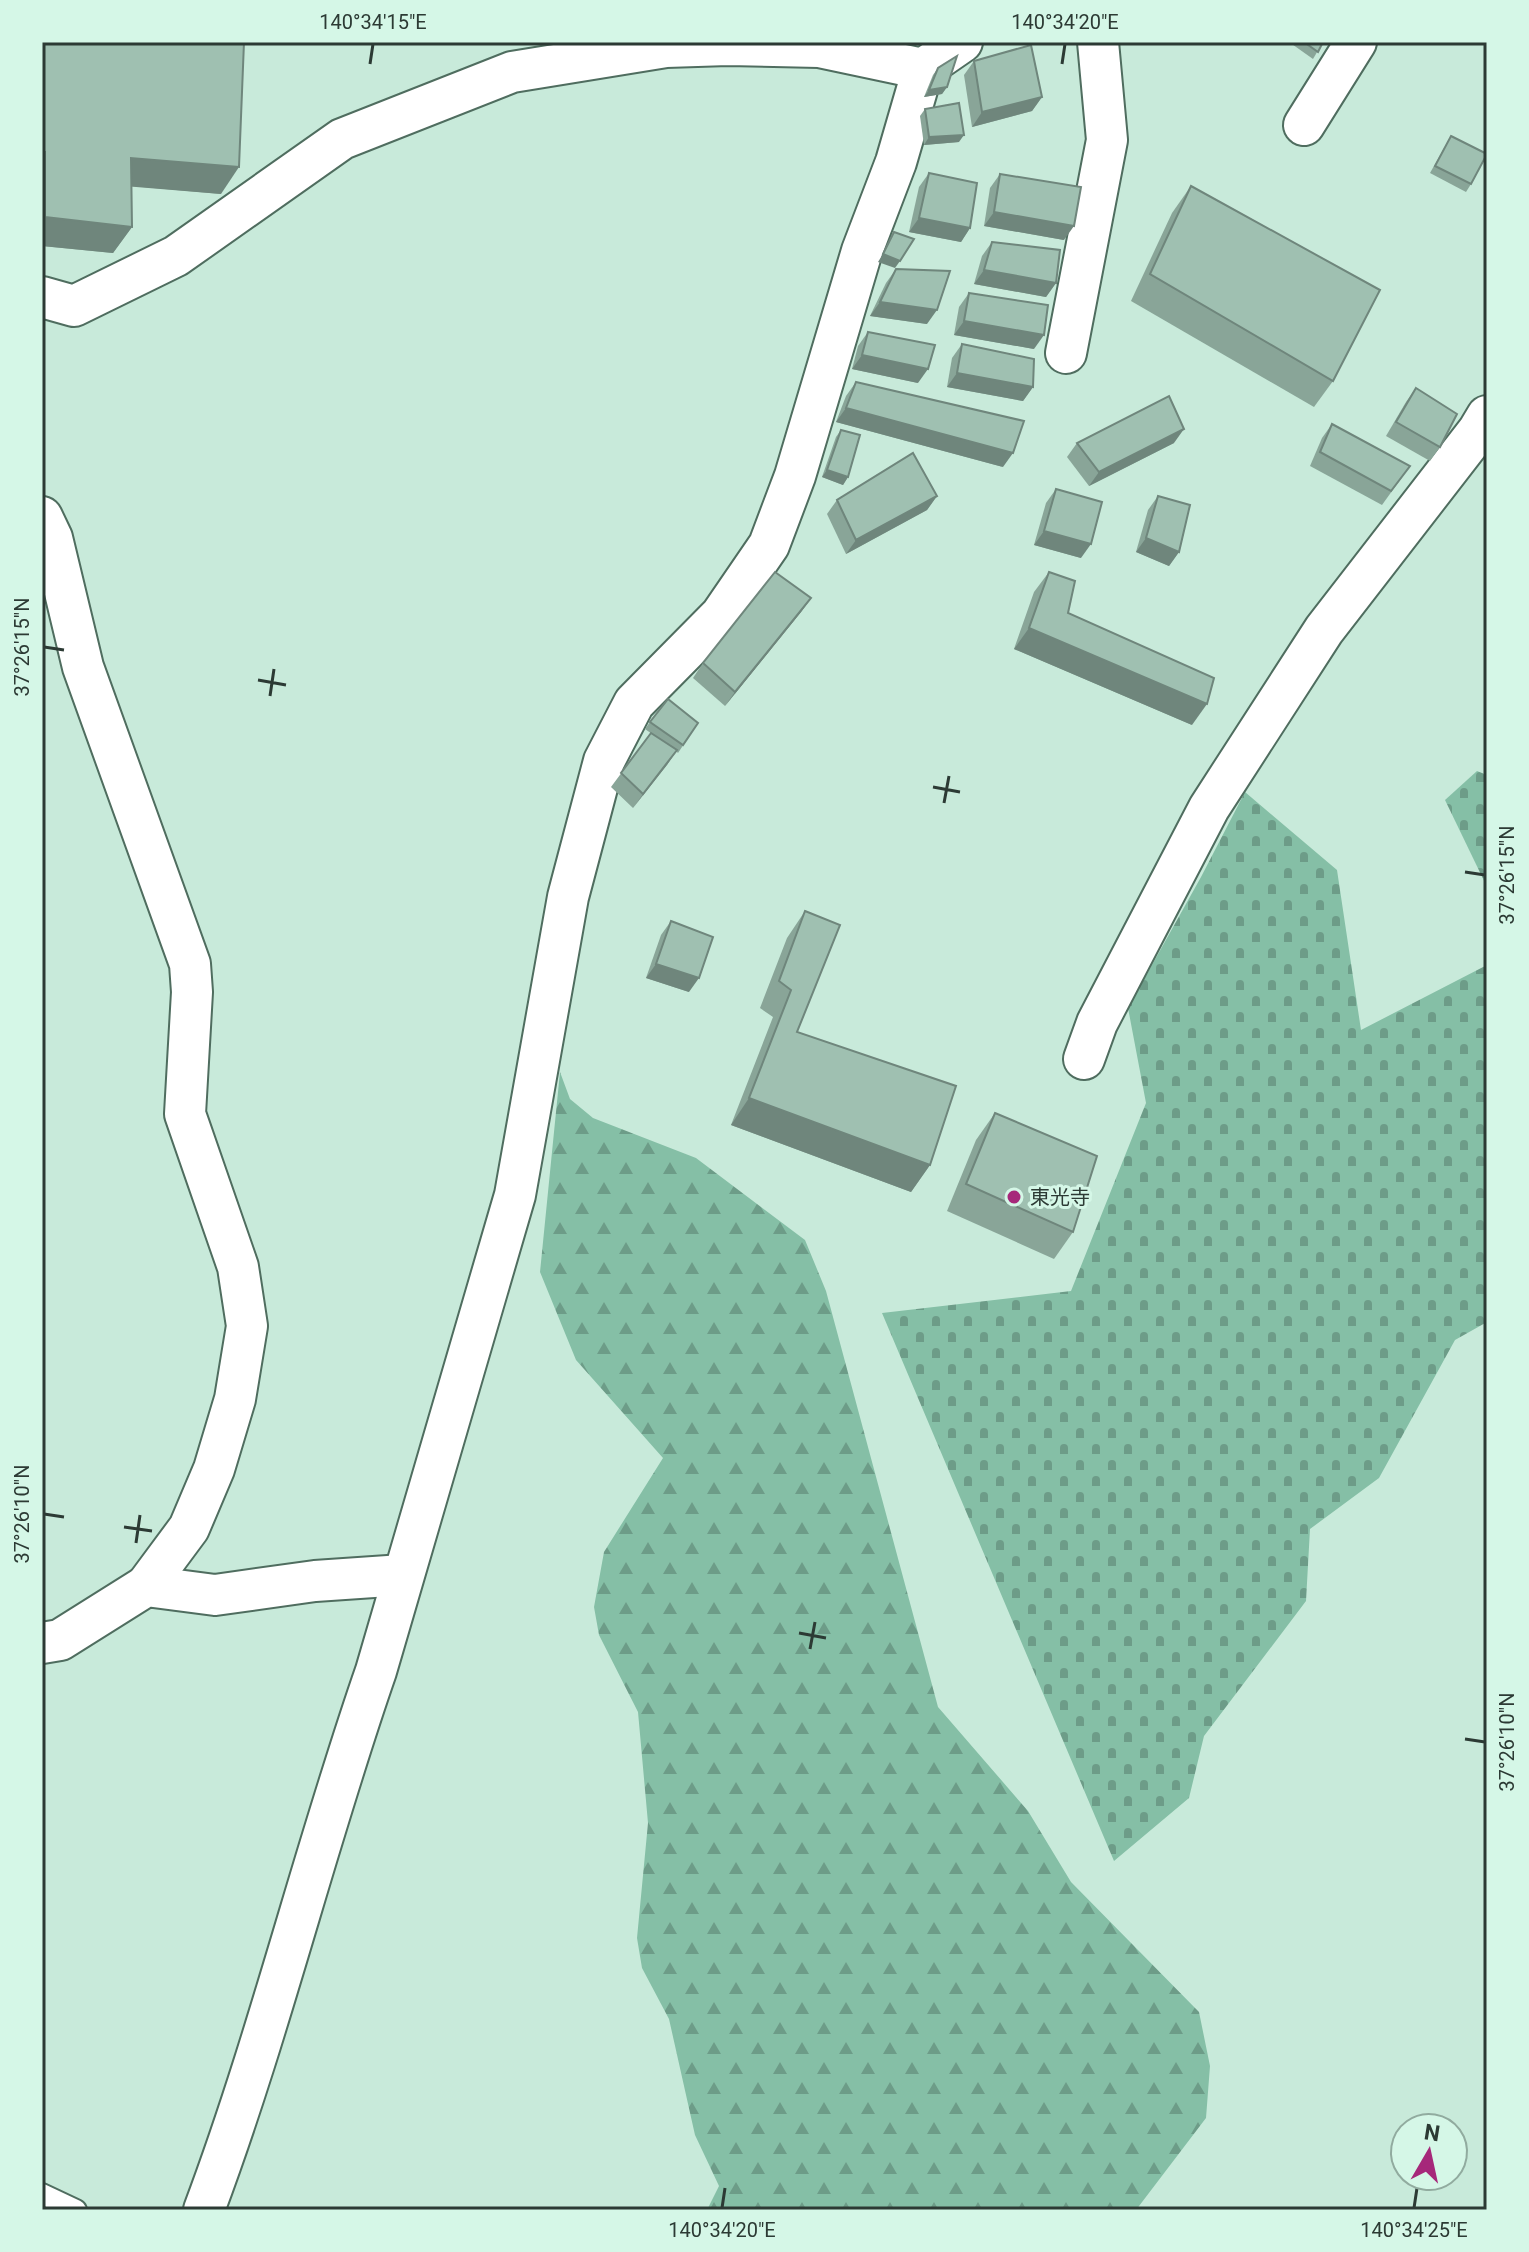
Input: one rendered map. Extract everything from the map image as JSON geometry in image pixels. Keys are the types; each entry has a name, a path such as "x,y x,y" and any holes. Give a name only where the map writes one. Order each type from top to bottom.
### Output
{"street":[{"path":"204,2210 229,2142 349,1748 376,1671 515,1195 568,897 604,761 634,703 721,615 769,545 795,476 862,251 896,162 923,69 962,42"},
{"path":"1066,353 1107,140 1098,42"},
{"path":"1304,125 1356,42"},
{"path":"42,297 74,306 176,256 342,139 512,72 666,47 728,45 819,47 923,69"},
{"path":"1084,1059 1097,1023 1209,808 1324,630 1487,416"},
{"path":"42,517 52,538 83,667 190,964 192,992 185,1114 238,1267 247,1326 235,1399 214,1469 189,1528 146,1586 60,1640 42,1643"},
{"path":"146,1586 215,1595 315,1581 403,1575"}],"lane":[{"path":"42,2194 76,2210"}],"green space":[{"path":"1477,771 1487,775 1487,887 1445,800"},
{"path":"1245,792 1337,870 1361,1030 1487,965 1487,1322 1455,1340 1379,1478 1310,1529 1306,1601 1204,1736 1189,1798 1114,1861 882,1313 1071,1291 1146,1103 1128,1008"},
{"path":"560,1072 570,1099 593,1118 696,1158 805,1240 826,1291 938,1707 1028,1811 1071,1882 1199,2012 1210,2066 1206,2118 1136,2210 707,2210 719,2186 695,2135 669,2019 642,1968 637,1938 648,1823 638,1712 599,1635 594,1607 604,1552 663,1458 576,1360 540,1272"}],"building":[{"path":"42,42 244,42 239,167 131,158 132,227 45,217"},
{"path":"1304,42 1323,42 1318,52"},
{"path":"1031,45 1042,97 982,112 974,61"},
{"path":"957,56 947,87 929,90 938,68"},
{"path":"959,103 964,135 929,137 925,109"},
{"path":"1451,136 1487,154 1471,184 1435,166"},
{"path":"929,173 977,183 970,228 919,218"},
{"path":"1000,174 1081,187 1074,226 994,212"},
{"path":"1191,186 1380,290 1333,381 1150,274"},
{"path":"894,232 914,239 900,261 883,254"},
{"path":"992,242 1060,250 1056,283 984,270"},
{"path":"896,269 950,271 937,310 880,302"},
{"path":"969,293 1048,305 1044,335 964,321"},
{"path":"868,332 935,345 928,369 862,355"},
{"path":"962,344 1034,359 1033,387 957,373"},
{"path":"856,382 1024,421 1013,453 846,408"},
{"path":"1416,388 1457,414 1440,447 1396,422"},
{"path":"1169,396 1184,429 1099,472 1077,443"},
{"path":"1332,424 1410,466 1391,491 1320,452"},
{"path":"841,430 860,435 848,477 827,470"},
{"path":"913,453 937,496 856,540 837,500"},
{"path":"1056,489 1102,502 1091,544 1044,531"},
{"path":"1158,496 1190,505 1179,552 1146,538"},
{"path":"775,572 811,598 735,692 703,663"},
{"path":"1049,572 1075,581 1068,613 1214,678 1207,704 1029,628"},
{"path":"668,699 698,723 683,745 650,722"},
{"path":"651,733 677,750 643,794 621,773"},
{"path":"805,911 840,925 797,1032 956,1086 930,1165 749,1098 791,990 779,981"},
{"path":"671,921 713,937 699,978 656,964"},
{"path":"995,1113 1097,1156 1073,1232 966,1184"}],"place":[{"name":"東光寺","path":"1014,1197"}]}
